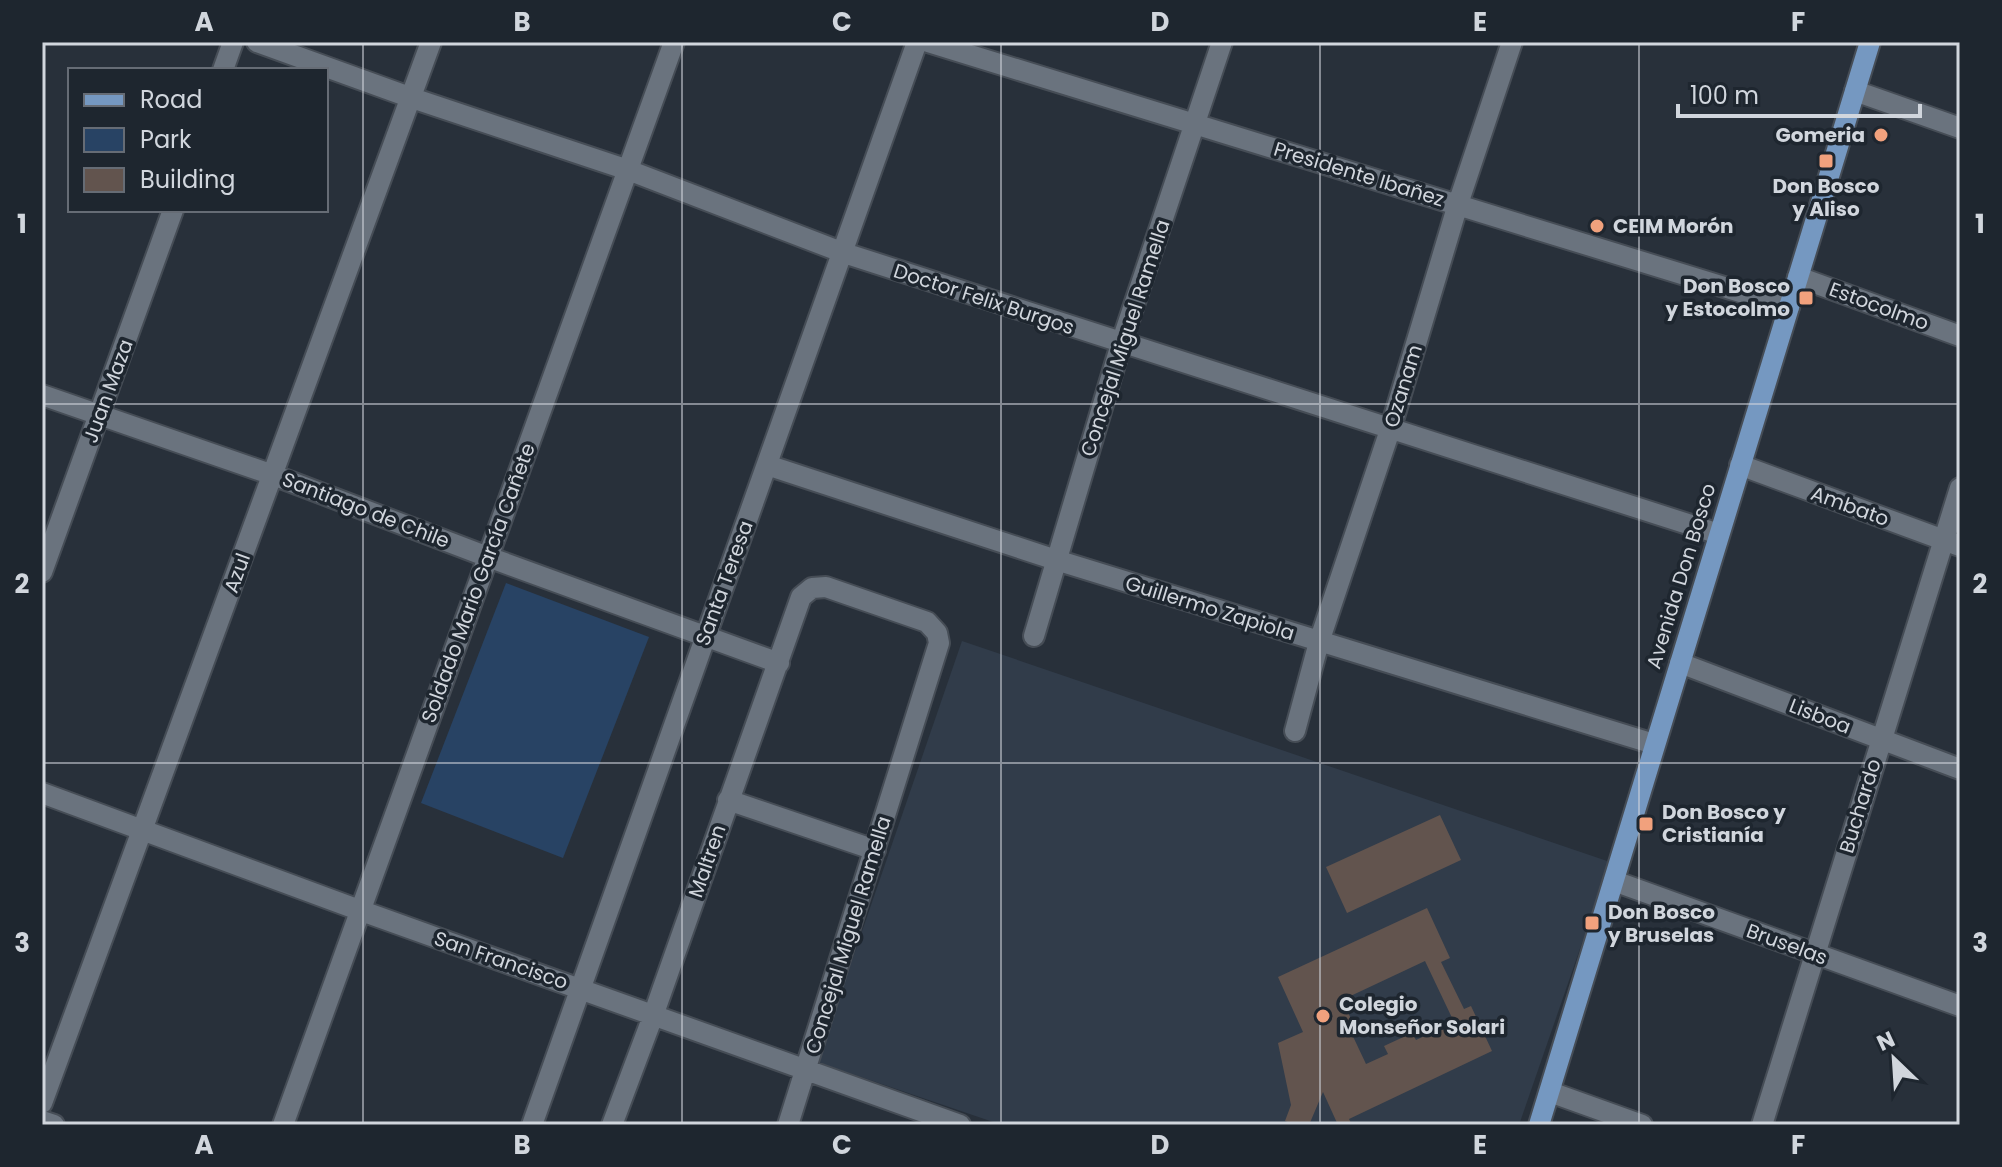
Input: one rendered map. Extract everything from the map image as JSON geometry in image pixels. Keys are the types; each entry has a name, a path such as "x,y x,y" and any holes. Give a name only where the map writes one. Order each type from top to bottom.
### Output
{"main road":[{"name":"Avenida Don Bosco","path":"1539,1125 1870,42"}],"street":[{"path":"224,68 233,42"},
{"name":"Doctor Felix Burgos","path":"257,42 628,170 844,253 1719,534"},
{"name":"Azul","path":"42,1103 431,42"},
{"name":"Soldado Mario García Cañete","path":"283,1125 674,42"},
{"name":"Santa Teresa","path":"532,1125 917,42"},
{"name":"Presidente Ibañez","path":"928,42 1789,307"},
{"name":"Concejal Miguel Ramella","path":"1034,636 1121,344 1222,42"},
{"name":"Ozanam","path":"1295,731 1319,642 1391,427 1458,204 1512,42"},
{"path":"1855,91 1960,128"},
{"name":"Juan Maza","path":"42,572 172,212"},
{"name":"Estocolmo","path":"1798,277 1960,336"},
{"name":"Santiago de Chile","path":"42,395 273,475 779,663"},
{"name":"Guillermo Zapiola","path":"767,465 1056,560 1654,744"},
{"name":"Ambato","path":"1740,465 1952,543"},
{"name":"Buchardo","path":"1762,1125 1880,739 1952,543 1960,488"},
{"name":"Maltren","path":"612,1125 801,597 812,588 826,587 927,622 937,633 937,654"},
{"name":"Concejal Miguel Ramella","path":"788,1125 937,654"},
{"name":"Lisboa","path":"1680,663 1960,769"},
{"name":"San Francisco","path":"42,793 960,1125"},
{"path":"728,800 875,850"},
{"name":"Bruselas","path":"1614,881 1960,1006"},
{"path":"1550,1092 1642,1125"},
{"path":"42,1121 54,1125"}],"shaded area":[{"path":"962,641 1610,862 1519,1125 1002,1125 817,1062"}],"green space":[{"path":"506,583 649,637 563,858 421,803"}],"building":[{"path":"1440,815 1461,860 1347,913 1326,867"},
{"name":"Colegio Monseñor Solari","path":"1427,908 1450,958 1441,962 1464,1009 1471,1006 1492,1051 1349,1119 1352,1125 1338,1125 1323,1092 1309,1125 1295,1125 1285,1121 1291,1105 1278,1043 1303,1032 1278,977","holes":["1425,961 1454,1022 1416,1040 1412,1033 1384,1046 1388,1054 1366,1064 1349,1028 1354,1025 1342,1000"]}],"place":[{"name":"Gomeria","path":"1881,135"},
{"name":"Don Bosco y Aliso","path":"1826,161"},
{"name":"CEIM Morón","path":"1597,226"},
{"name":"Don Bosco y Estocolmo","path":"1806,298"},
{"name":"Don Bosco y Cristianía","path":"1646,824"},
{"name":"Don Bosco y Bruselas","path":"1592,923"},
{"name":"Colegio Monseñor Solari","path":"1323,1016"}]}
